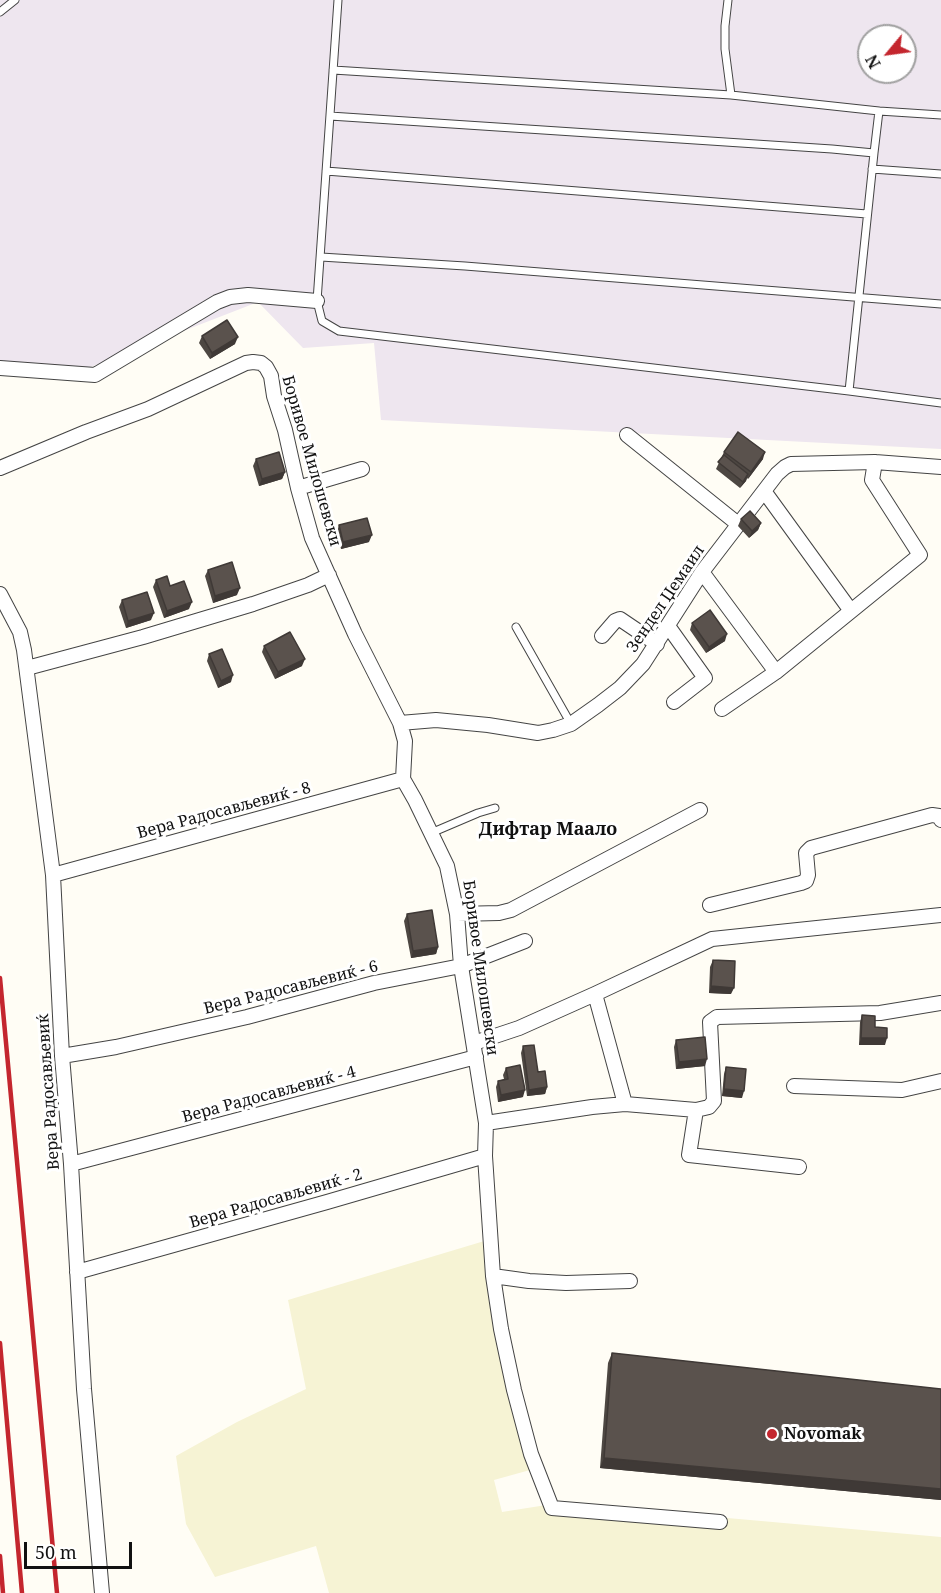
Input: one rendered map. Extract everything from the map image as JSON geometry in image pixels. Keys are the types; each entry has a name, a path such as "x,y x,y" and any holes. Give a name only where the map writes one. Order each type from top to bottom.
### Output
{"street":[{"path":"0,368 95,375 217,302 230,297 248,296 317,301"},
{"name":"Боривое Милошевски","path":"0,468 148,409 246,363 261,363 266,367 272,376 274,396 285,430 312,538 355,634 400,723 405,741 403,779 447,866 457,914 461,966 486,1123 485,1156 493,1276 501,1329 531,1454 552,1508 720,1522"},
{"path":"627,435 738,524"},
{"path":"722,710 776,672 920,555 872,480 875,462"},
{"name":"Зендел Џемаил","path":"400,723 436,720 538,733 570,724 620,687 643,664 702,572 777,474 791,464 875,462 941,467"},
{"path":"298,488 362,469"},
{"path":"764,491 851,611"},
{"path":"702,572 776,672"},
{"path":"27,668 253,604 308,585 329,575"},
{"name":"Вера Радосављевиќ","path":"0,594 20,632 27,668 53,875 76,1272 102,1593"},
{"path":"602,636 615,621 620,619 657,644"},
{"path":"668,626 705,678 674,702"},
{"name":"Вера Радосављевиќ - 8","path":"53,875 403,779"},
{"path":"457,914 500,913 511,910 700,810"},
{"path":"710,905 801,884 806,881 808,875 806,853 812,848 932,815 939,816 941,820"},
{"name":"Вера Радосављевиќ - 4","path":"71,1164 475,1050 712,939 941,915"},
{"name":"Вера Радосављевиќ - 6","path":"62,1056 116,1047 247,1017 374,983 461,966 525,941"},
{"path":"595,994 625,1104"},
{"path":"486,1123 625,1104 696,1110 709,1107 714,1101 710,1022 717,1017 880,1013 941,1003"},
{"path":"794,1086 902,1090 941,1081"},
{"path":"696,1110 689,1155 799,1167"},
{"name":"Вера Радосављевиќ - 2","path":"76,1272 485,1156"},
{"path":"493,1276 566,1283 630,1281"}],"lane":[{"path":"0,12 15,0"},
{"path":"338,0 317,301 322,321 339,331 849,391 941,404"},
{"path":"728,0 725,49 731,95"},
{"path":"333,70 731,95 879,111 941,115"},
{"path":"849,391 879,111"},
{"path":"330,116 874,153"},
{"path":"872,169 941,174"},
{"path":"326,171 867,214"},
{"path":"321,257 465,266 941,304"},
{"path":"516,627 570,724"},
{"path":"431,833 495,808"}],"shaded area":[{"path":"0,0 941,0 941,449 381,420 374,343 303,348 258,302 70,375 0,372"},
{"path":"491,1239 530,1470 494,1480 502,1512 559,1503 941,1537 941,1593 329,1593 316,1546 215,1577 186,1524 176,1456 237,1422 306,1389 288,1300"}],"building":[{"path":"227,320 238,337 212,353 202,336"},
{"path":"738,432 765,452 751,472 724,452"},
{"path":"279,452 285,472 262,479 256,459"},
{"path":"724,455 748,474 743,482 718,462"},
{"path":"750,511 761,523 752,531 741,519"},
{"path":"367,518 372,535 343,542 339,525"},
{"path":"232,562 240,588 215,596 208,570"},
{"path":"167,576 170,586 184,581 192,602 167,611 156,580"},
{"path":"147,592 154,613 128,621 122,600"},
{"path":"710,610 727,634 709,647 692,623"},
{"path":"290,632 305,659 278,672 264,646"},
{"path":"222,649 233,675 221,681 209,654"},
{"path":"432,910 438,947 413,951 407,914"},
{"path":"713,960 735,961 734,988 711,986"},
{"path":"862,1015 875,1016 875,1027 887,1028 887,1038 861,1038"},
{"path":"705,1037 707,1059 679,1062 676,1040"},
{"path":"534,1045 538,1072 545,1071 547,1087 529,1090 523,1046"},
{"path":"520,1065 525,1090 501,1095 498,1081 508,1079 506,1068"},
{"path":"726,1067 746,1069 744,1091 724,1089"},
{"name":"Novomak","path":"612,1353 941,1389 941,1489 604,1458"}],"railway":[{"path":"0,978 57,1593"},
{"path":"0,1343 22,1593"},
{"path":"0,1556 3,1593"}],"place":[{"name":"Novomak","path":"772,1434"}],"district":[{"name":"Дифтар Маало","path":"548,830"}]}
